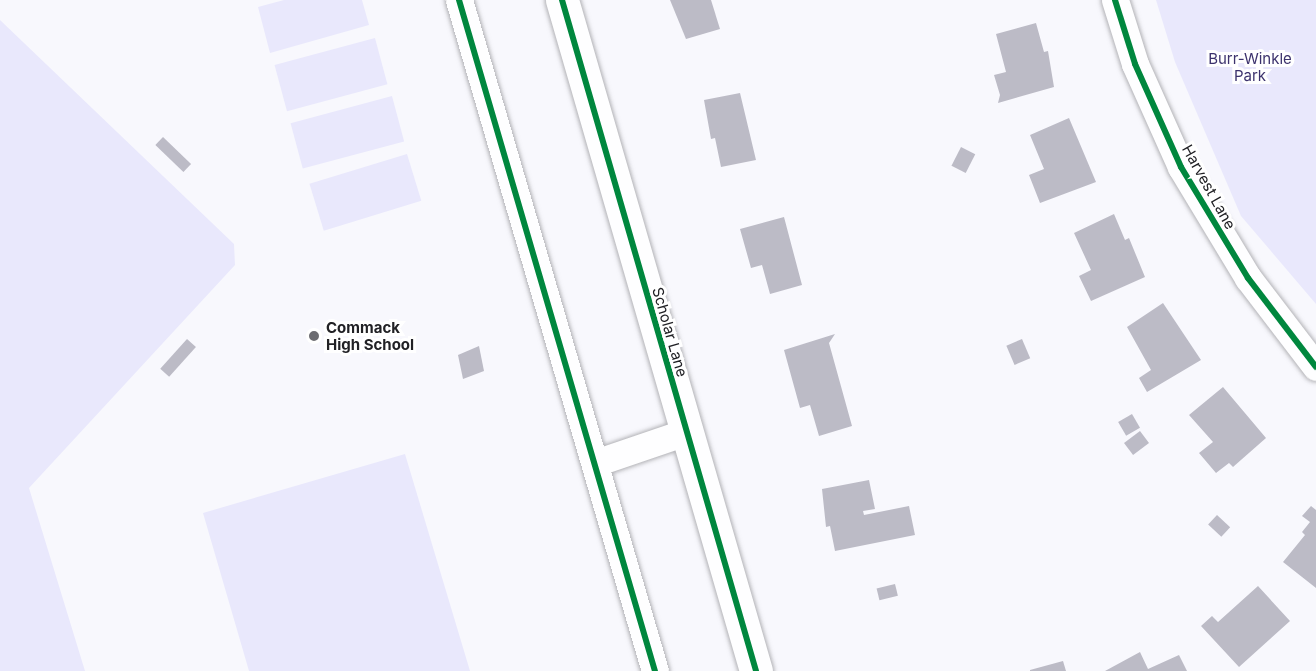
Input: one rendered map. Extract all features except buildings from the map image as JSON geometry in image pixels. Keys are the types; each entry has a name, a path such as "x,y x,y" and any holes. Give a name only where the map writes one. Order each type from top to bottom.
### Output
{"street":[{"path":"459,0 655,671"},
{"name":"Scholar Lane","path":"562,0 756,671"},
{"name":"Harvest Lane","path":"1115,0 1135,64 1181,167 1248,278 1316,367"},
{"path":"595,463 686,432"}],"green space":[{"path":"284,0 362,0 369,25 270,53 258,7"},
{"name":"Burr-Winkle Park","path":"1156,0 1316,0 1316,304 1241,216 1175,62"},
{"path":"0,20 234,244 235,265 29,488 85,671 0,671"},
{"path":"375,38 387,84 287,111 275,65"},
{"path":"392,96 404,141 303,169 291,123"},
{"path":"407,154 421,201 324,231 309,184"},
{"path":"405,454 470,671 249,671 203,513"}],"cycle path":[{"path":"459,0 655,671"},
{"path":"562,0 756,671"},
{"path":"1115,0 1135,64 1181,167 1248,278 1316,367"}],"place":[{"name":"Commack High School","path":"314,336"}]}
